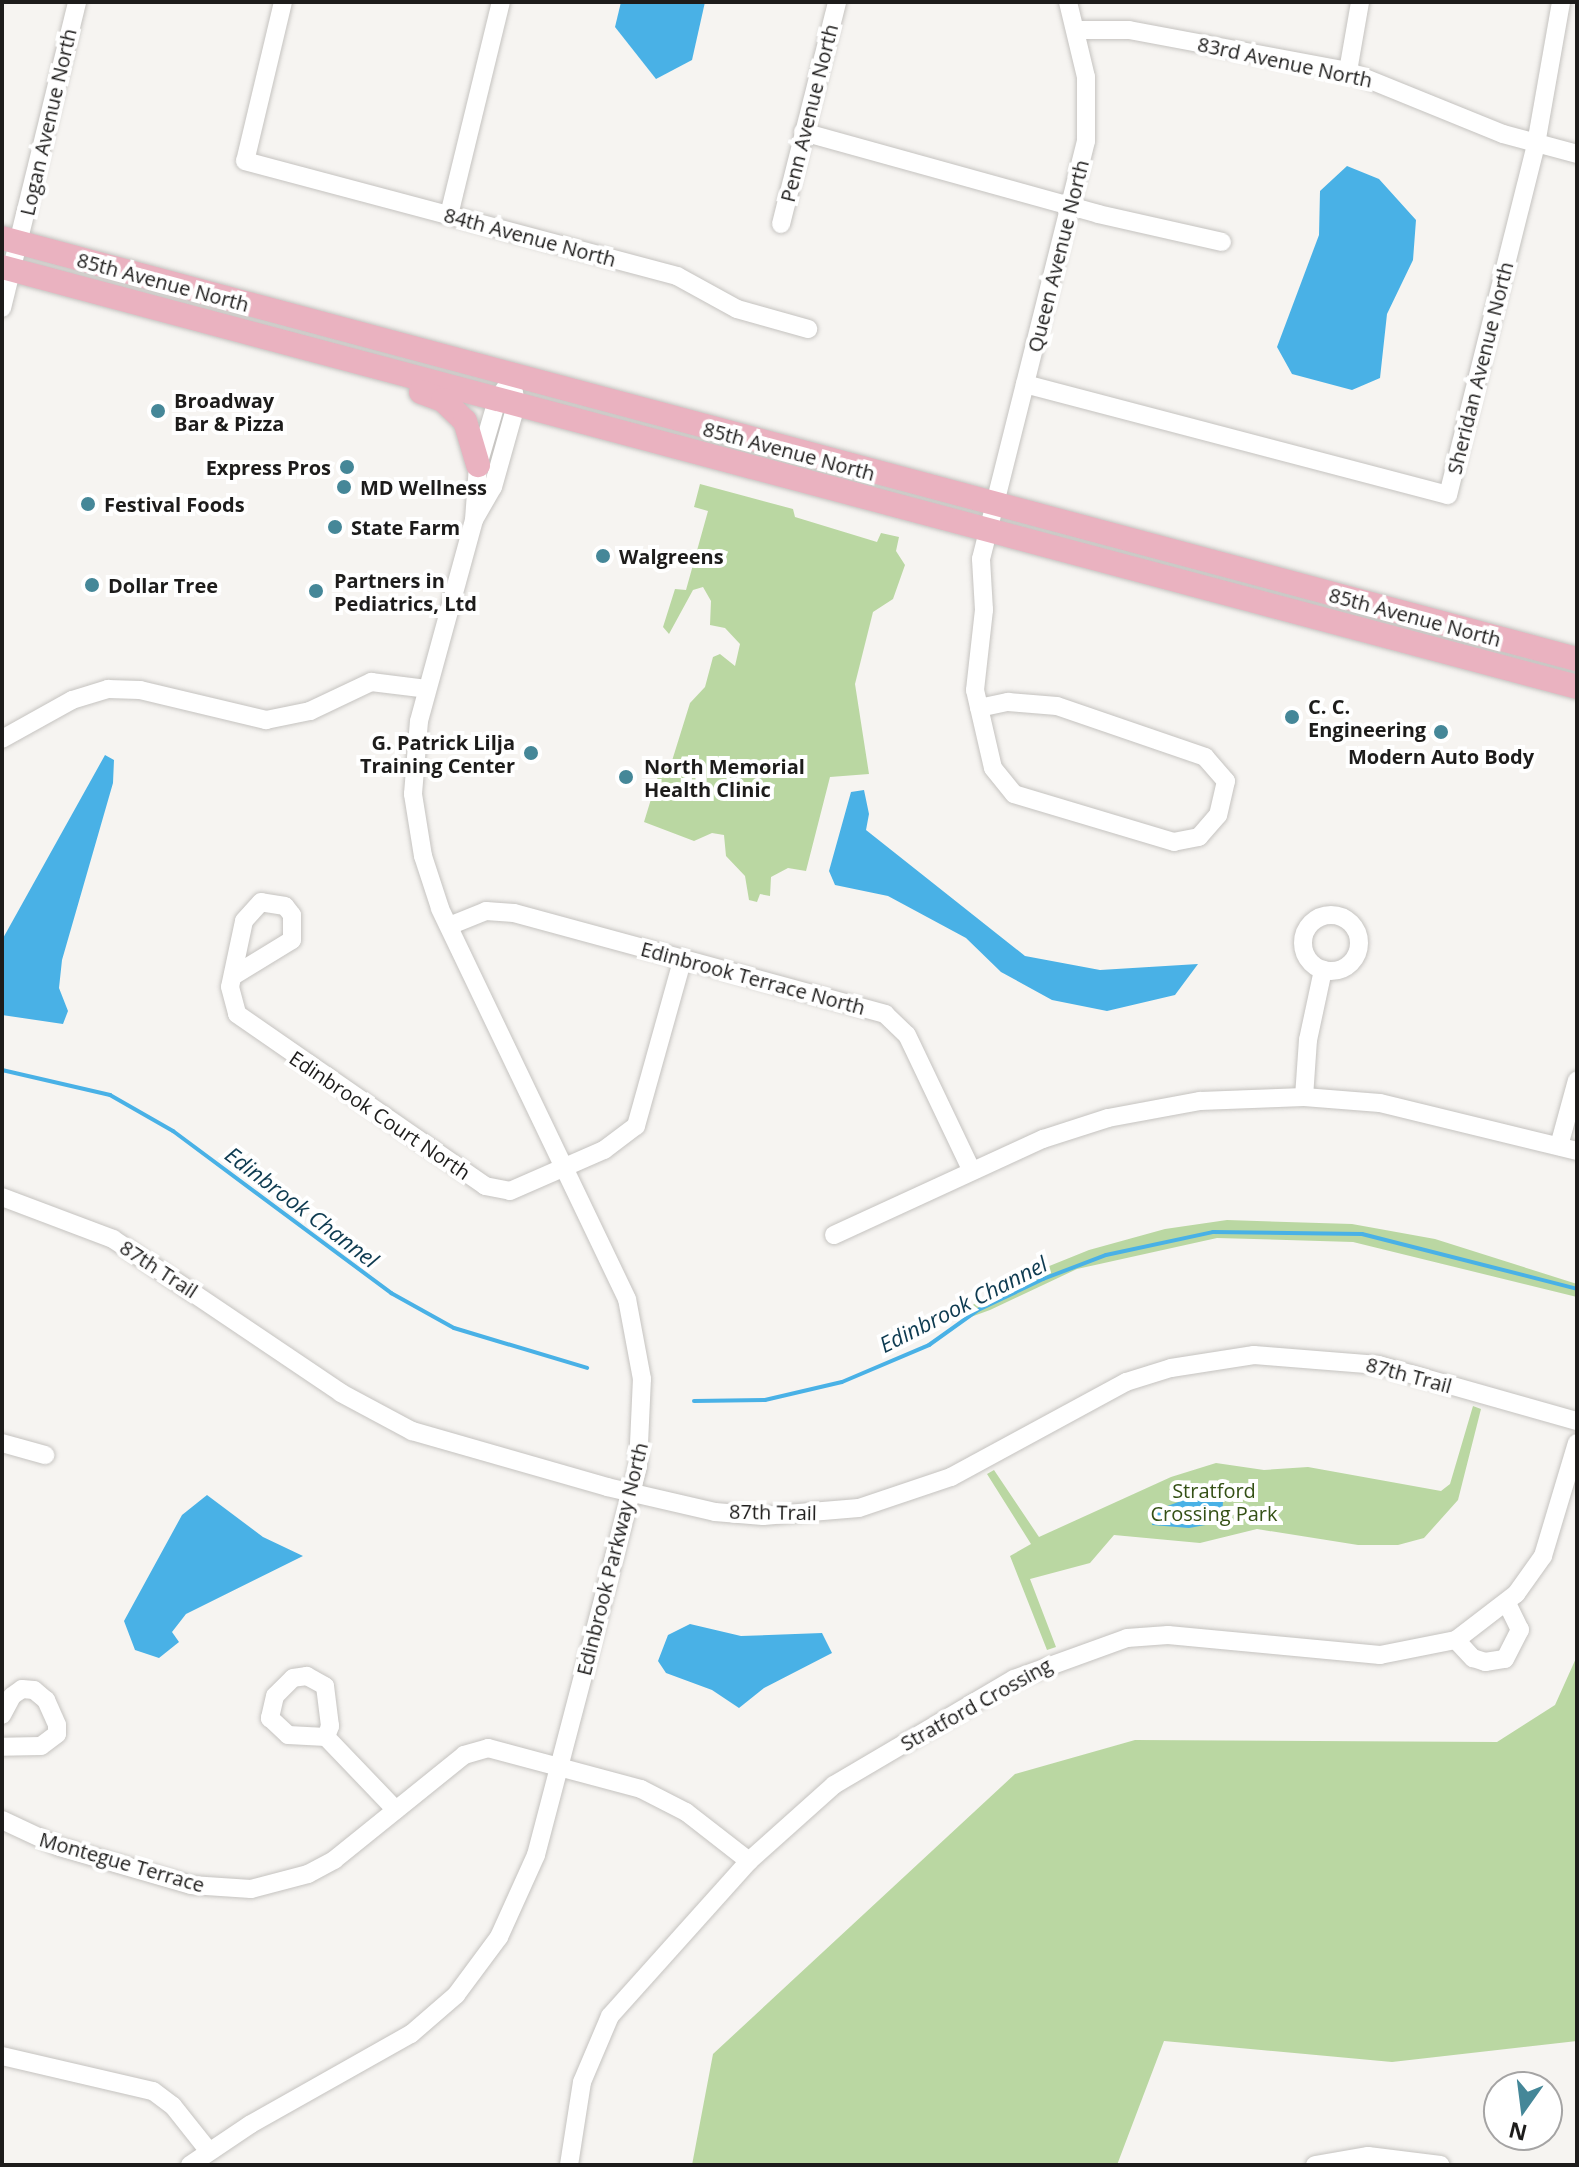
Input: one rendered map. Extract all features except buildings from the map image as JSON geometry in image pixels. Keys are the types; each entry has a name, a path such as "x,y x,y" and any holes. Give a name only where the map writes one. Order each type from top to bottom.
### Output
{"main road":[{"name":"85th Avenue North","path":"11,240 997,507 1577,659"},
{"name":"85th Avenue North","path":"8,268 988,533 1577,687"},
{"path":"230,329 275,352 443,400 465,421 478,465"}],"street":[{"name":"Logan Avenue North","path":"2,308 11,240 77,2"},
{"name":"84th Avenue North","path":"283,2 245,161 677,276 737,309 808,329"},
{"path":"449,215 501,2"},
{"name":"Penn Avenue North","path":"781,224 837,2"},
{"name":"Queen Avenue North","path":"979,708 1008,702 1057,706 1205,757 1226,781 1218,815 1199,837 1174,842 1014,794 993,768 979,708 975,690 984,610 981,559 997,507 1071,205 1088,109 1077,30 1068,2"},
{"path":"1348,71 1360,2"},
{"name":"Sheridan Avenue North","path":"1025,384 1448,495 1536,144 1561,2"},
{"name":"83rd Avenue North","path":"1077,30 1129,30 1348,71 1536,144 1577,154"},
{"path":"803,132 1071,205 1222,242"},
{"path":"474,520 493,487 513,377"},
{"path":"474,520 478,465 506,403"},
{"name":"Edinbrook Parkway North","path":"190,2165 208,2150 392,2047 456,1995 515,1907 560,1764 631,1493 644,1409 635,1330 627,1299 449,926 423,856 413,778 427,689 474,520"},
{"path":"2,739 72,700 108,689 140,690 266,720 310,711 371,682 427,689"},
{"name":"Edinbrook Terrace North","path":"449,926 499,910 869,1009 897,1023 971,1169"},
{"path":"566,1167 617,1144 642,1114 683,958"},
{"path":"1304,1097 1308,1040 1323,970"},
{"name":"Edinbrook Court North","path":"233,976 231,1001 248,1024 485,1186 522,1189 566,1167"},
{"path":"834,1235 971,1169 1075,1128 1154,1108 1304,1097 1404,1107 1568,1148 1577,1080"},
{"name":"87th Trail","path":"2,1197 113,1239 341,1393 412,1431 675,1505 763,1516 859,1508 951,1477 1126,1382 1171,1368 1254,1355 1379,1365 1577,1421"},
{"path":"2,1443 45,1455"},
{"name":"Stratford Crossing","path":"569,2165 582,2082 610,2016 749,1861 814,1800 859,1769 1014,1679 1078,1652 1147,1635 1380,1655 1456,1640 1507,1603 1550,1542 1577,1443"},
{"path":"1456,1640 1473,1658 1485,1662 1505,1659 1520,1630 1507,1603"},
{"path":"2,1715 12,1696 22,1689 34,1690 46,1700 57,1725 57,1734 41,1746 2,1747"},
{"path":"326,1737 396,1810"},
{"name":"Montegue Terrace","path":"2,1820 60,1847 191,1885 251,1889 308,1874 334,1860 477,1750 503,1749 560,1764 666,1800 749,1861"},
{"path":"2,2056 153,2091 173,2106 208,2150"},
{"path":"1315,2165 1368,2156 1440,2165"}],"green space":[{"path":"700,484 793,509 795,517 877,542 881,533 899,537 896,551 905,565 893,599 873,612 855,684 869,774 830,777 806,871 788,868 771,877 770,896 760,894 757,902 749,900 745,876 726,856 724,835 712,833 694,841 644,822 659,773 671,764 690,703 705,687 713,657 720,654 735,666 740,644 725,628 710,625 711,601 703,587 693,590 669,634 663,627 675,589 686,590 708,511 694,507"},
{"path":"1227,1220 1352,1224 1435,1239 1577,1284 1577,1297 1353,1242 1217,1238 1077,1269 990,1310 968,1318 965,1315 969,1307 1027,1275 1089,1250 1165,1229"},
{"name":"Stratford Crossing Park","path":"1473,1406 1481,1409 1458,1500 1424,1538 1398,1545 1358,1545 1257,1529 1200,1543 1114,1535 1090,1563 1030,1579 1056,1647 1047,1650 1010,1556 1031,1544 987,1474 994,1470 1039,1537 1171,1477 1216,1463 1264,1470 1308,1467 1441,1491 1450,1484"},
{"path":"1577,1656 1577,2041 1392,2062 1164,2041 1117,2165 692,2165 713,2054 1015,1774 1135,1740 1497,1742 1555,1705"}],"water":[{"path":"621,2 705,2 692,60 656,79 615,27"},
{"path":"1347,166 1379,179 1416,220 1413,260 1387,314 1380,378 1352,390 1292,374 1277,347 1319,235 1320,191"},
{"path":"105,755 114,760 113,783 62,960 59,988 68,1011 63,1024 2,1015 2,940"},
{"path":"864,790 869,814 866,830 1025,956 1100,970 1198,964 1175,995 1107,1011 1052,1000 1001,972 966,938 888,896 835,885 829,871 851,792"},
{"path":"1208,1491 1223,1500 1222,1522 1189,1528 1152,1525 1154,1511"},
{"path":"207,1495 263,1537 303,1556 186,1614 172,1632 179,1642 159,1658 135,1650 124,1621 182,1515"},
{"path":"690,1624 741,1636 822,1633 832,1653 764,1688 739,1708 712,1690 666,1673 658,1661 668,1635"}],"waterway":[{"name":"Edinbrook Channel","path":"2,1070 110,1095 173,1131 391,1293 454,1328 587,1368"},
{"name":"Edinbrook Channel","path":"694,1401 765,1400 842,1382 929,1345 978,1310 1043,1279 1106,1255 1213,1232 1362,1234 1577,1289"}],"place":[{"name":"Broadway Bar & Pizza","path":"158,411"},
{"name":"Express Pros","path":"347,467"},
{"name":"MD Wellness","path":"344,487"},
{"name":"Festival Foods","path":"88,504"},
{"name":"State Farm","path":"335,527"},
{"name":"Walgreens","path":"603,556"},
{"name":"Dollar Tree","path":"92,585"},
{"name":"Partners in Pediatrics, Ltd","path":"316,591"},
{"name":"C. C. Engineering","path":"1292,717"},
{"name":"Modern Auto Body","path":"1441,732"},
{"name":"G. Patrick Lilja Training Center","path":"531,753"},
{"name":"North Memorial Health Clinic","path":"626,777"}]}
